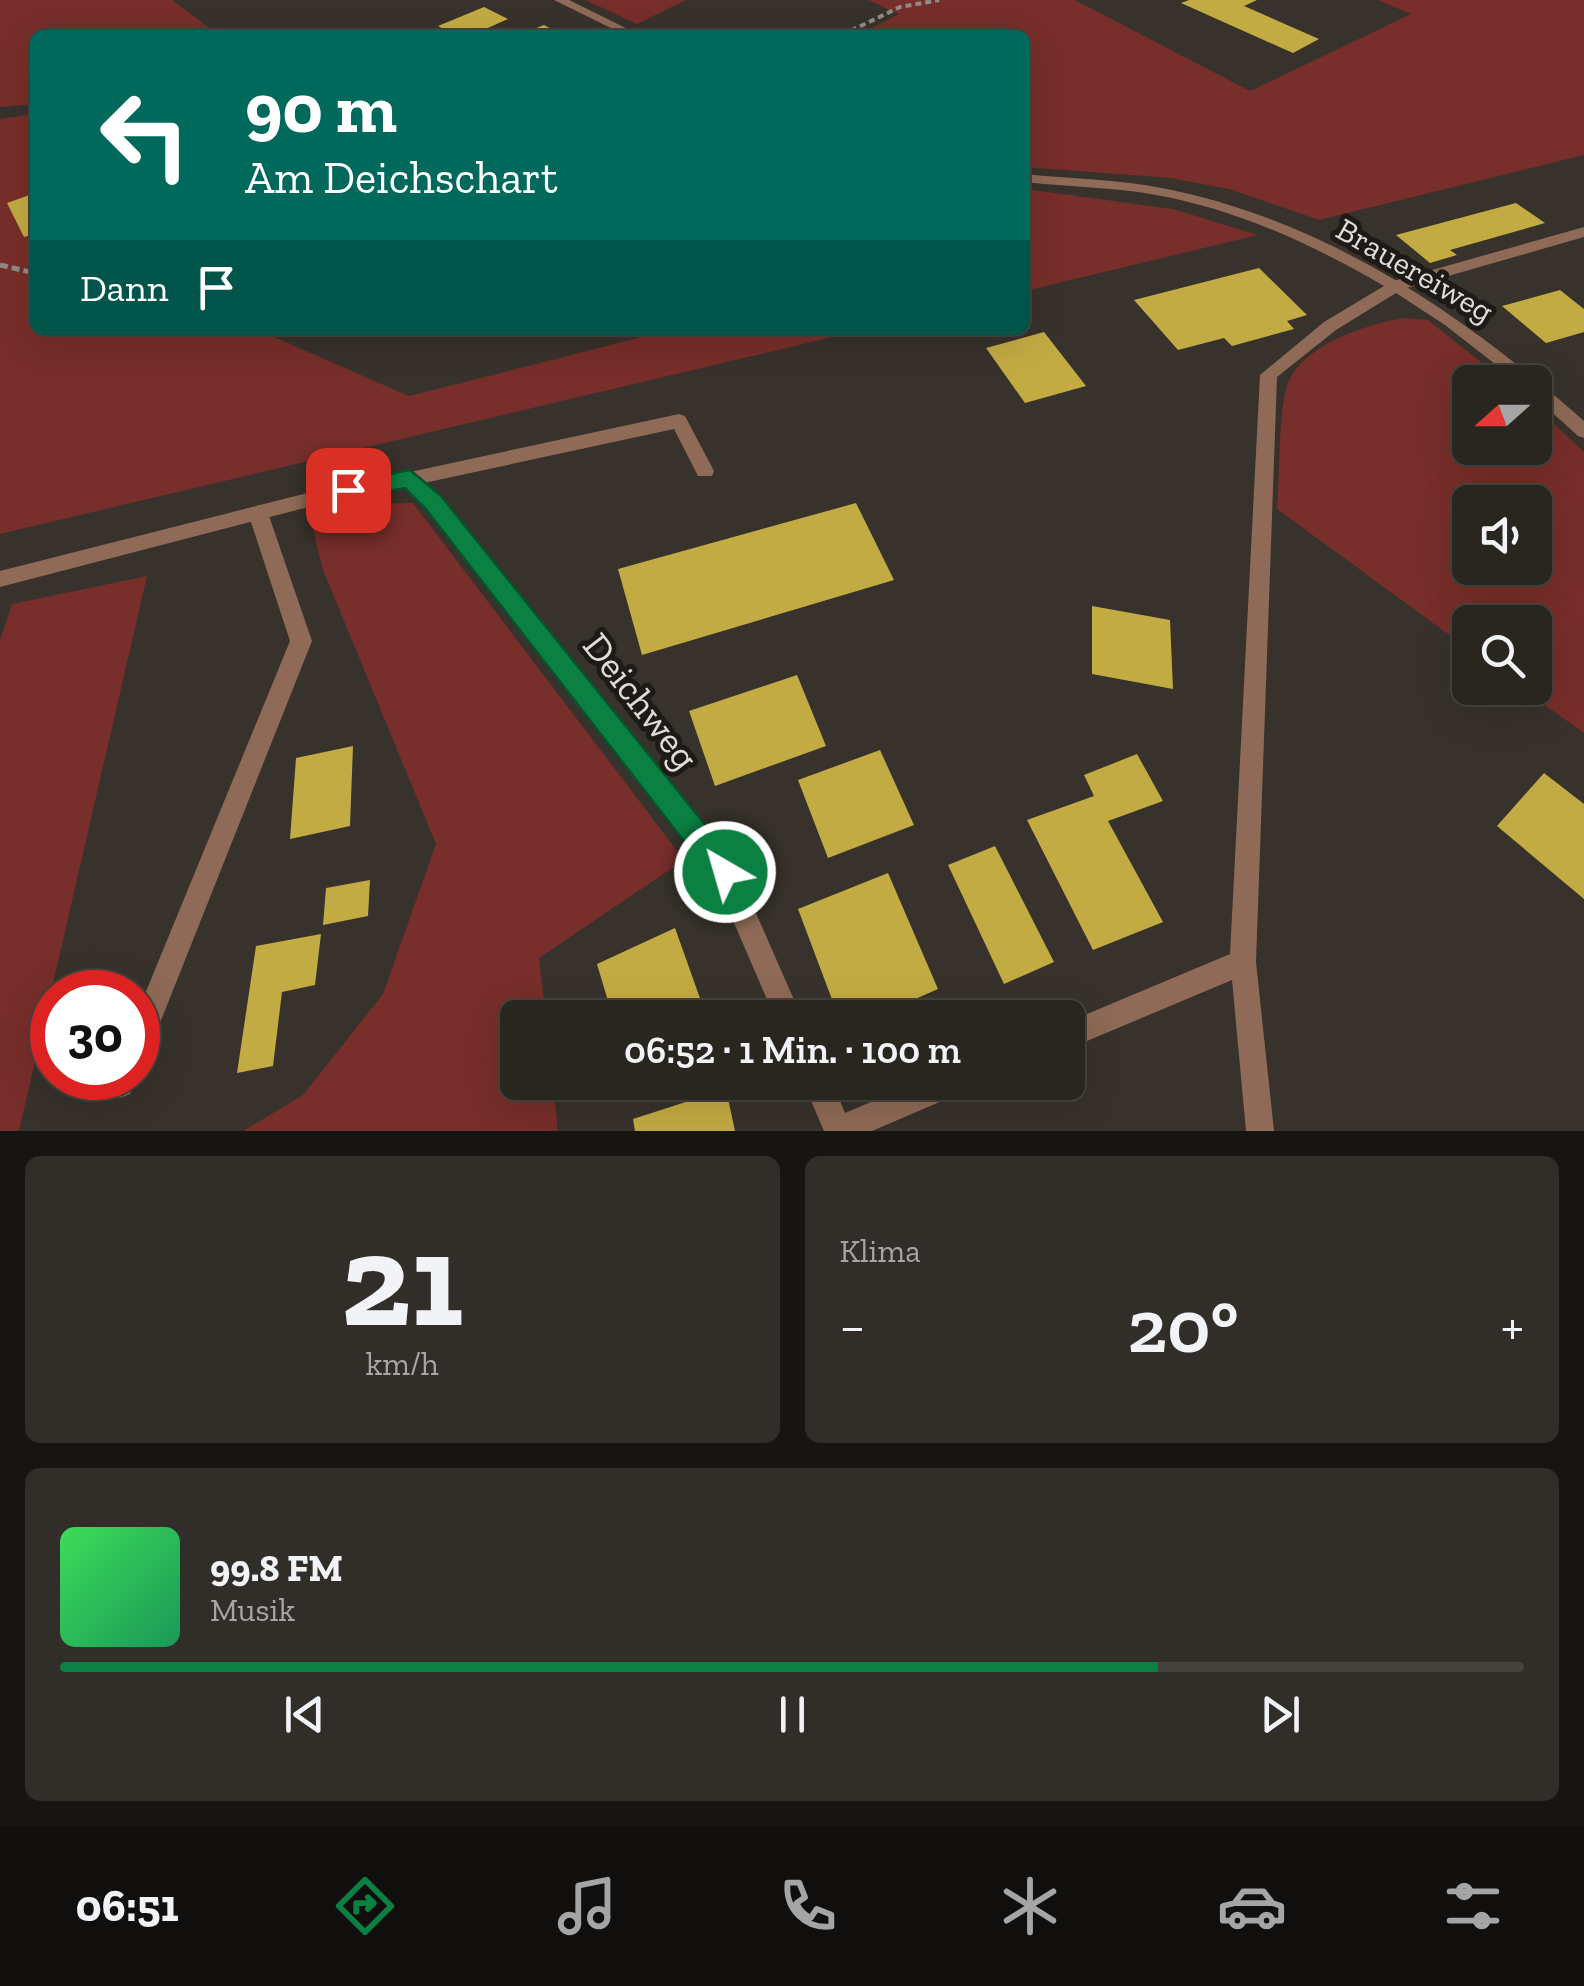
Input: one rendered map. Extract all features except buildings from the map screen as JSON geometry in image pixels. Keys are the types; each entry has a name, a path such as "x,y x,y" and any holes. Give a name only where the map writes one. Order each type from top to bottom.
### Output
{"street":[{"path":"560,0 623,30"},
{"name":"Brauereiweg","path":"1030,179 1172,194 1262,223 1396,286 1509,365"},
{"path":"1260,1131 1243,962 1269,375 1330,326 1396,286 1584,232"},
{"path":"1552,403 1584,431"},
{"path":"0,578 410,478 679,422 705,471"},
{"name":"Deichweg","path":"410,478 725,872 780,1000"},
{"path":"160,989 301,641 258,513"},
{"path":"1085,1028 1243,962"},
{"path":"825,1100 838,1130 909,1100"}],"path":[{"path":"852,30 900,7 939,0"},
{"path":"0,265 30,272"}],"shaded area":[{"path":"0,0 172,0 212,30 30,30 30,104 0,107"},
{"path":"585,0 686,0 637,24"},
{"path":"868,0 1075,0 1250,91 1411,14 1378,0 1584,0 1584,155 1319,220 1229,189 1170,178 1030,167 1030,30 868,30 899,14"},
{"path":"30,115 30,335 269,335 409,396 650,335 841,335 0,534 0,119"},
{"path":"1030,190 1173,209 1258,235 1030,290"},
{"path":"1403,318 1428,320 1485,365 1452,365 1452,465 1552,465 1552,422 1584,452 1584,733 1545,705 1552,705 1552,605 1452,605 1452,637 1277,509 1287,386 1306,359 1353,332"},
{"path":"413,503 684,860 539,958 544,1000 500,1000 500,1100 555,1100 558,1131 243,1131 303,1095 383,994 436,844 323,570 310,517 357,504"},
{"path":"147,576 56,970 30,970 30,1083 19,1131 0,1131 0,640 12,604"}],"route":[{"path":"348,490 410,478 725,872"}]}
